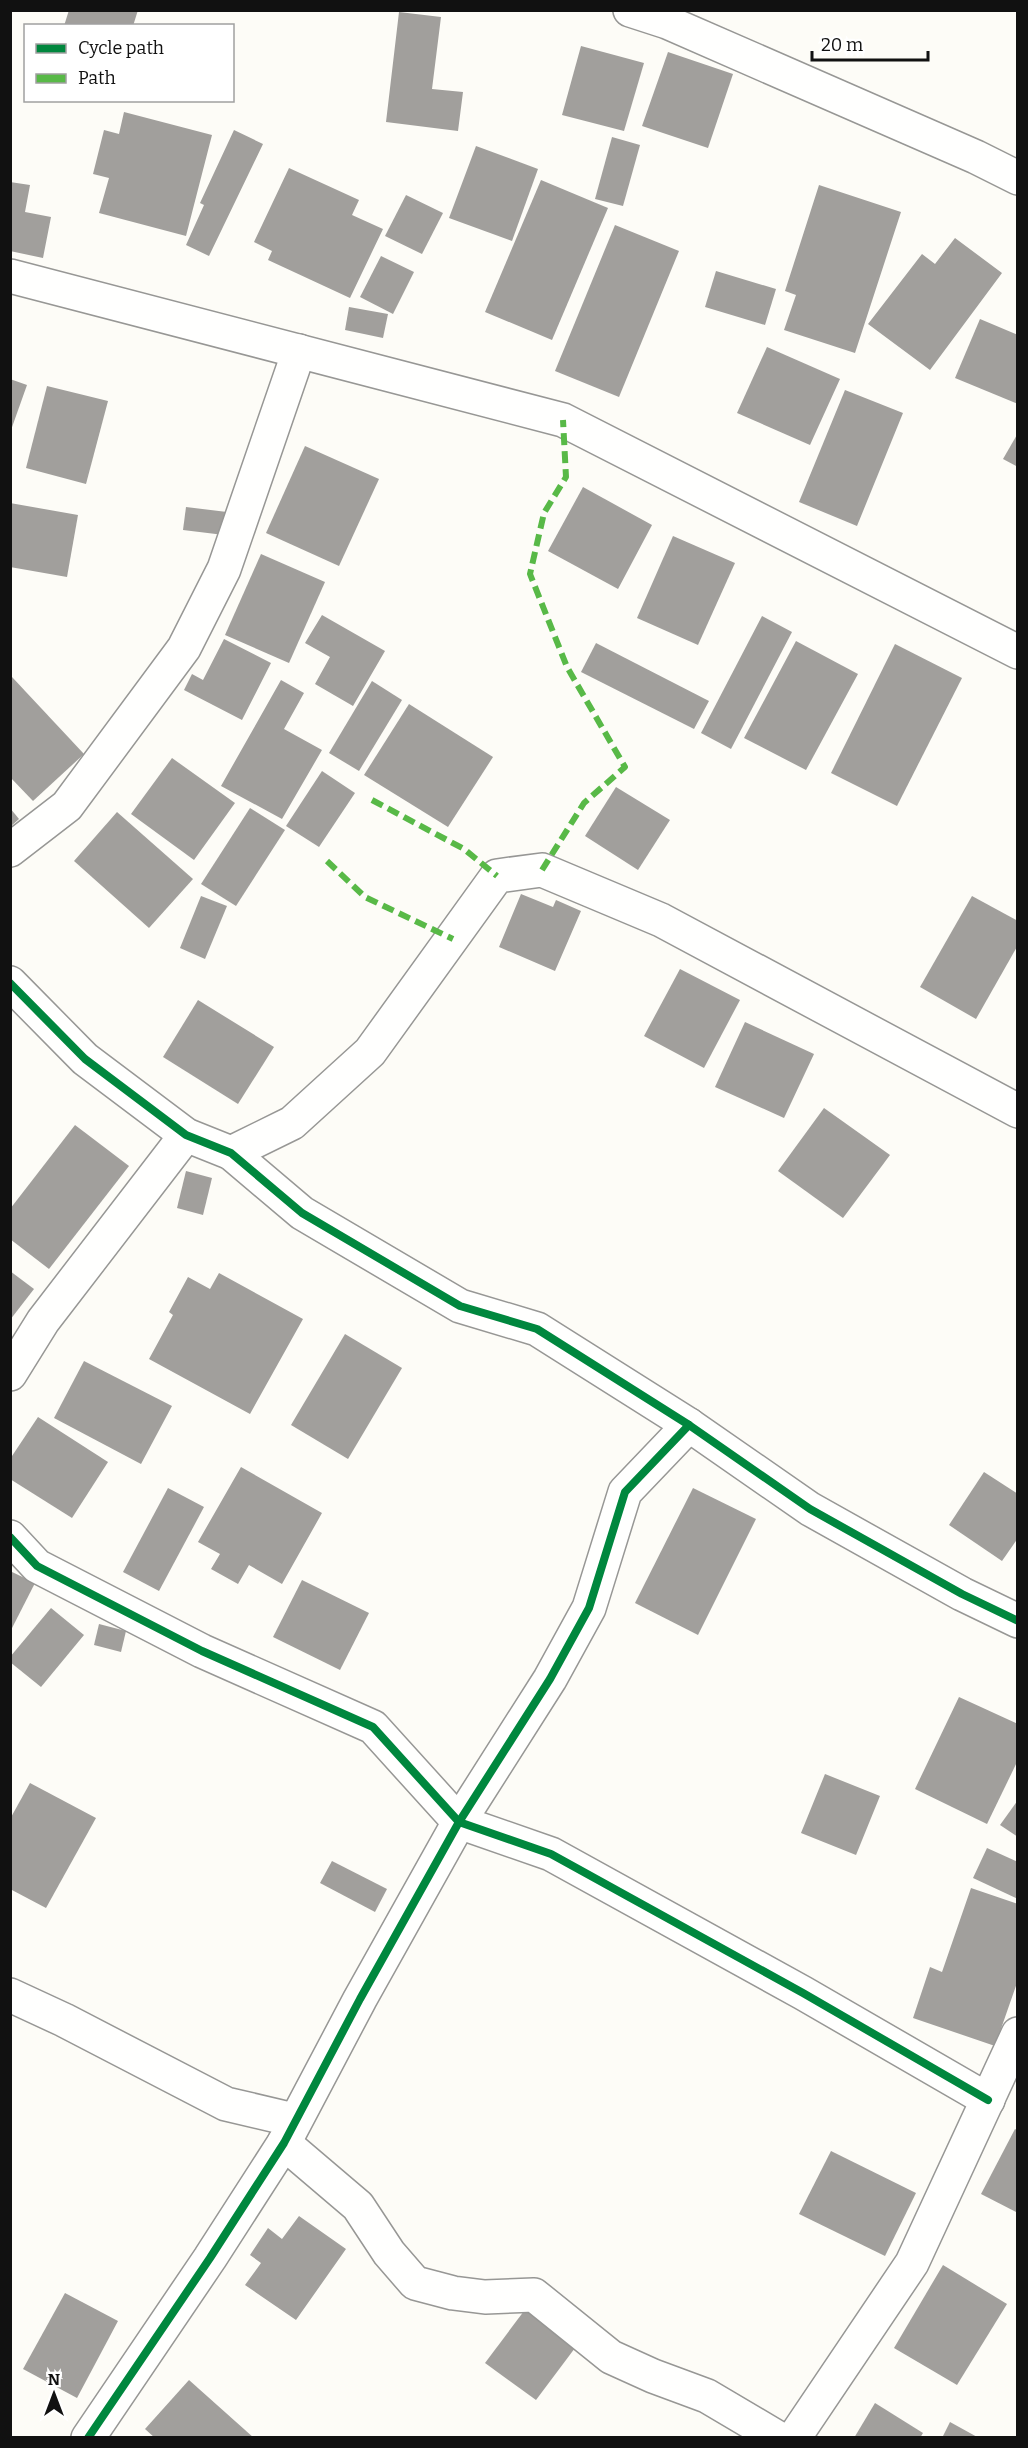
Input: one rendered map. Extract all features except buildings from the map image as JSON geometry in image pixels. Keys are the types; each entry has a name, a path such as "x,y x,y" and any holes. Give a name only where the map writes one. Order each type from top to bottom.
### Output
{"street":[{"path":"630,10 667,22 976,157 1017,178"},
{"path":"10,276 563,420 1017,652"},
{"path":"10,850 67,806 184,648 224,569 299,351"},
{"path":"231,1153 292,1123 370,1052 497,876 542,870 661,920 1017,1111"},
{"path":"10,983 85,1059 186,1135 231,1153 302,1213 460,1306 537,1329 689,1425 810,1509 962,1594 1017,1621"},
{"path":"10,1374 43,1320 186,1135"},
{"path":"88,2438 210,2258 289,2131 459,1822 550,1679 590,1608 625,1492 689,1425"},
{"path":"10,1537 37,1566 202,1651 373,1727 459,1822 551,1854 803,1993 988,2100"},
{"path":"10,1995 64,2020 226,2104 289,2131 358,2206 389,2253 415,2283 453,2294 484,2297 534,2295 611,2357 707,2396 778,2438"},
{"path":"794,2438 912,2263 1017,2034"}],"marked path":[{"path":"542,870 584,803 625,767 567,667 530,574 544,513 566,477 563,420"},
{"path":"372,800 464,849 497,876"},
{"path":"327,861 365,897 453,939"}],"cycle path":[{"path":"10,983 85,1059 186,1135 231,1153 302,1213 460,1306 537,1329 689,1425 810,1509 962,1594 1018,1621"},
{"path":"88,2438 210,2258 284,2143 360,1999 459,1822 550,1679 589,1608 625,1492 689,1425"},
{"path":"10,1537 37,1566 202,1651 373,1727 459,1822 551,1854 803,1993 988,2100"}]}
